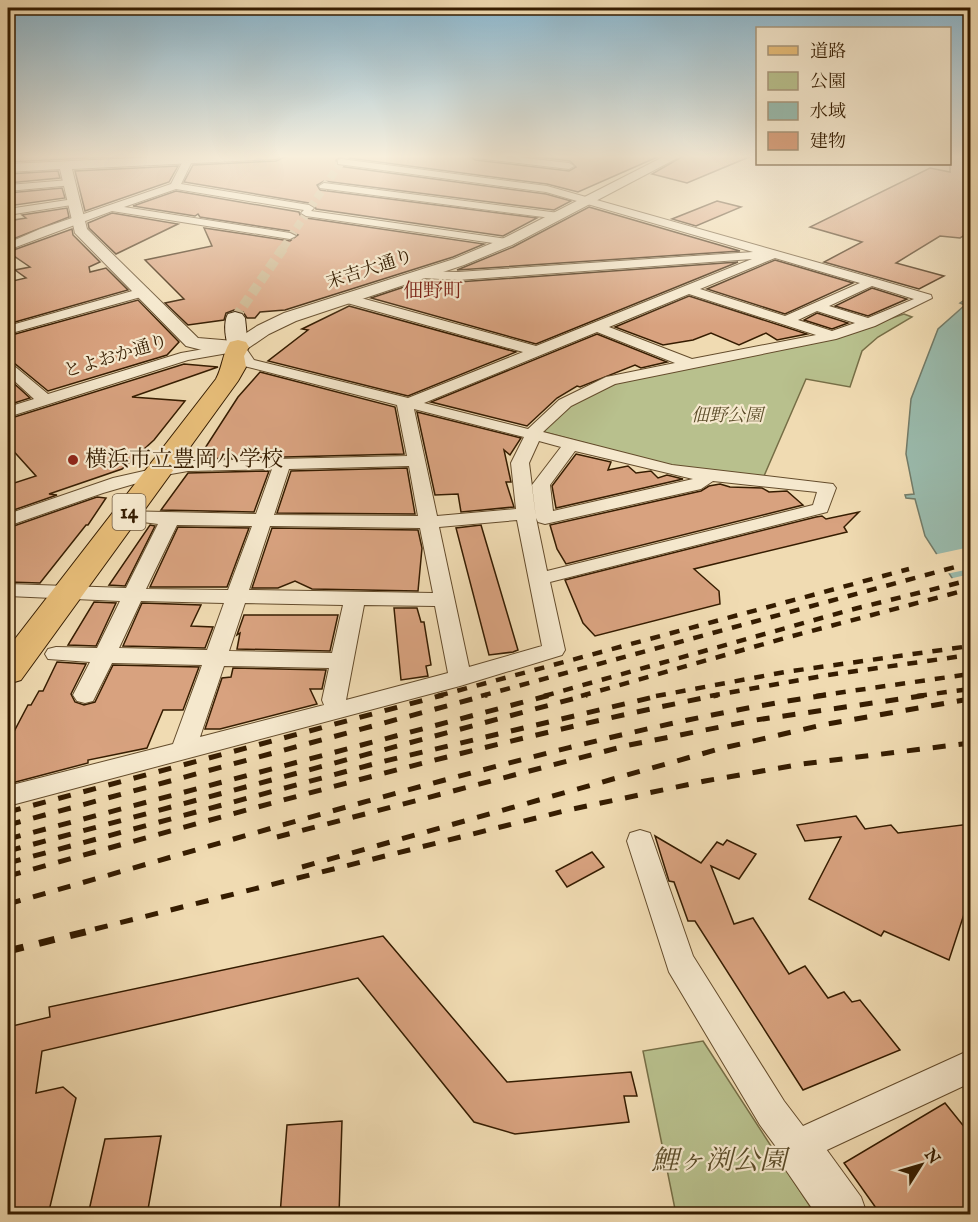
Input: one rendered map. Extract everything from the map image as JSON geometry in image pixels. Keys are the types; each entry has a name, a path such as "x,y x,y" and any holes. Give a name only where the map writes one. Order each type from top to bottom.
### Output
{"main road":[{"name":"14","path":"8,672 226,381 234,367 233,356 238,347 235,318"}],"street":[{"path":"76,212 80,230 192,342 202,345 238,347 249,363 672,470 827,488 821,508 539,579"},
{"path":"8,247 44,231 100,212"},
{"path":"137,212 290,236"},
{"path":"313,212 507,242"},
{"path":"361,221 375,212"},
{"path":"528,212 559,216"},
{"name":"末吉大通り","path":"238,347 275,324 345,298 422,274 507,242 567,212"},
{"path":"8,796 460,678 554,650 526,514 520,463 532,434 565,403 597,385 622,376 831,336 870,323 926,298 631,212"},
{"path":"422,274 458,276 775,254"},
{"path":"460,678 405,405 775,254"},
{"path":"785,321 872,282"},
{"path":"691,290 831,336"},
{"path":"8,330 143,292"},
{"path":"345,298 537,351"},
{"path":"817,306 870,323"},
{"path":"597,327 691,364"},
{"name":"とよおか通り","path":"8,411 186,356 238,347"},
{"path":"8,368 45,400"},
{"path":"572,443 541,485 545,518 695,484 710,476"},
{"path":"8,520 120,481 159,470 188,466 417,461"},
{"path":"183,751 282,465"},
{"path":"127,515 170,519 429,522 526,514"},
{"path":"85,695 170,519"},
{"path":"8,590 133,595 445,600"},
{"path":"338,709 334,700 355,597"},
{"path":"56,654 341,661"},
{"path":"640,841 680,962 772,1113 844,1215"},
{"path":"797,1147 970,1066"}],"green space":[{"name":"佃野公園","path":"904,314 912,317 878,337 862,351 850,387 806,379 764,476 679,468 540,431 571,404 628,378 856,330"},
{"name":"鯉ヶ渕公園","path":"703,1041 815,1214 676,1214 643,1051"}],"water":[{"path":"970,301 970,606 925,536 915,499 906,498 905,495 914,494 906,454 911,399 938,329 965,305 960,303"}],"pier":[{"path":"970,547 970,569 946,574 933,555"},
{"path":"970,574 970,596 962,598 949,579"}],"building":[{"path":"68,212 69,217 8,241 8,221 26,218 22,215"},
{"path":"170,212 299,212 306,218 484,244 453,257 285,310 260,312 255,318 247,318 243,312 234,310 226,313 224,320 188,325 165,303 184,299 145,260 212,246 204,228 290,241 298,235 290,231 200,217 198,214 195,216"},
{"path":"337,212 491,212 537,218 503,236"},
{"path":"579,212 606,212 740,251 457,270 513,247"},
{"path":"689,212 729,212 696,226 672,219"},
{"path":"840,212 970,212 970,232 960,238 940,236 896,263 944,276 919,289 824,262 862,242 810,227"},
{"path":"112,213 178,224 116,254 89,228 88,223"},
{"path":"72,229 73,235 100,262 89,267 90,272 106,268 128,290 8,324 8,282 26,278 15,270 30,267 8,252"},
{"path":"775,260 853,283 785,314 707,289"},
{"path":"738,262 536,344 371,298 425,280 458,282"},
{"path":"872,288 907,299 868,316 835,306"},
{"path":"689,296 807,334 777,340 766,333 739,345 711,333 693,340 663,345 615,327"},
{"path":"138,300 179,342 167,355 48,391 14,363 8,362 8,336"},
{"path":"349,306 516,352 408,396 268,361 308,330 302,329"},
{"path":"817,313 848,323 832,329 804,320"},
{"path":"597,334 667,362 641,368 635,365 580,387 577,386 557,398 527,426 431,402"},
{"name":"横浜市立豊岡小学校","path":"184,364 218,367 132,397 185,401 154,440 122,469 49,494 57,495 8,512 8,485 36,476 8,445 8,419"},
{"path":"260,372 395,407 404,454 198,459 238,397"},
{"path":"8,378 30,398 8,405"},
{"path":"417,412 521,438 510,455 504,450 511,482 506,482 514,507 461,512 458,494 435,495"},
{"path":"576,454 611,462 608,470 628,466 636,473 651,471 658,478 667,475 683,479 556,508 552,486"},
{"path":"407,468 415,514 277,513 291,471"},
{"path":"269,471 254,512 161,510 188,473"},
{"path":"720,484 730,487 762,488 769,492 787,491 803,505 566,564 557,549 550,525 701,491 709,486"},
{"path":"97,497 106,498 88,525 40,583 8,582 8,528"},
{"path":"859,512 844,527 847,532 694,569 719,591 720,604 595,636 583,623 565,580 816,517 822,516 826,519"},
{"path":"150,525 155,526 125,586 109,585"},
{"path":"481,525 518,650 513,652 489,655 456,528"},
{"path":"178,527 249,528 227,587 150,587"},
{"path":"272,528 418,530 422,548 418,591 312,589 295,581 278,588 252,588"},
{"path":"94,602 116,603 96,646 68,645"},
{"path":"142,603 201,605 191,626 213,627 205,648 123,646"},
{"path":"394,608 417,608 421,622 424,622 431,665 426,666 428,676 401,680"},
{"path":"244,615 338,615 330,651 237,649 240,633 237,635"},
{"path":"57,662 86,664 71,694 75,702 84,705 95,702 113,665 199,667 183,710 163,710 147,748 88,760 88,763 8,784 8,743 28,705 31,705 39,691 43,691"},
{"path":"233,668 326,670 322,689 310,689 317,704 220,729 205,729 222,678 231,677"},
{"path":"856,816 865,829 891,825 898,833 970,824 970,896 949,960 884,931 881,936 809,899 841,837 805,841 797,825"},
{"path":"655,836 701,863 717,842 723,845 727,840 756,854 739,879 711,866 734,924 753,918 789,974 805,966 828,998 844,992 852,1002 860,1000 900,1050 803,1090 695,921 688,921 674,882 669,881"},
{"path":"592,852 604,867 567,887 556,871"},
{"path":"383,936 507,1082 631,1072 637,1096 624,1096 629,1122 515,1134 474,1122 358,978 42,1051 36,1093 63,1087 76,1098 48,1215 8,1215 8,1027 50,1017 49,1007"},
{"path":"945,1103 970,1134 970,1215 881,1215 844,1163"},
{"path":"342,1121 339,1215 280,1215 287,1125"},
{"path":"161,1136 147,1215 88,1215 105,1139"}],"tunnel":[{"path":"283,248 307,212"},
{"path":"235,318 284,247"}],"railway":[{"path":"481,696 970,563"},
{"path":"438,696 909,569"},
{"path":"544,696 850,610 970,580"},
{"path":"581,696 785,638 970,589"},
{"path":"656,696 785,672 970,646"},
{"path":"710,696 828,675 970,655"},
{"path":"816,696 970,674"},
{"path":"917,696 970,689"},
{"path":"8,812 443,695"},
{"path":"8,825 487,695"},
{"path":"8,839 550,695"},
{"path":"8,851 587,695"},
{"path":"8,863 381,762 662,695"},
{"path":"8,876 450,756 718,695"},
{"path":"8,904 332,811 536,756 632,732 826,695"},
{"path":"277,837 629,745 756,720 928,695"},
{"path":"302,867 719,749 822,725 970,699"},
{"path":"95,929 568,810 705,781 802,764 970,743"},
{"path":"8,951 101,928"}],"place":[{"name":"横浜市立豊岡小学校","path":"73,460"}],"district":[{"name":"佃野町","path":"433,291"}]}
